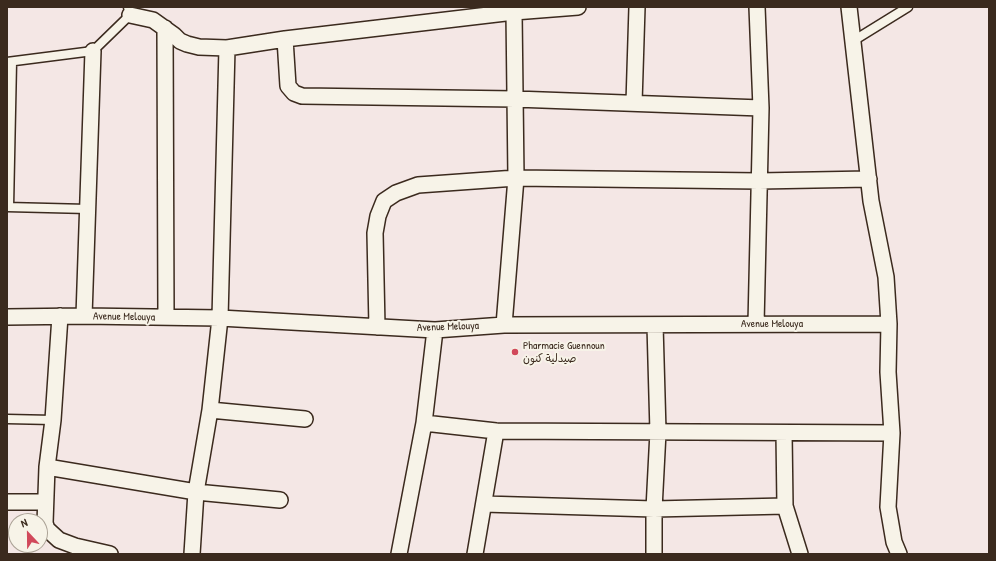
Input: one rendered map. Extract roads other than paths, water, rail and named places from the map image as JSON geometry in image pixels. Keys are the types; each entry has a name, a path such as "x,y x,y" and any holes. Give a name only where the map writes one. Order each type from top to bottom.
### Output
{"street":[{"path":"129,11 153,20 180,41 187,44 199,47 227,48 285,39 514,12 578,7"},
{"path":"634,103 637,7"},
{"path":"756,324 761,108 757,7"},
{"path":"849,7 869,179 886,277 889,324 888,372 892,433 888,507 894,542 899,554"},
{"path":"504,325 516,178 514,12"},
{"path":"165,28 166,317"},
{"path":"285,39 288,86 294,93 302,96 515,99 761,108"},
{"path":"192,554 196,492 210,410 220,318 227,48"},
{"path":"84,316 93,51"},
{"path":"377,327 375,233 378,216 384,202 396,193 418,185 516,178 759,181 869,179"},
{"path":"60,316 53,420 47,468 44,523 52,535 59,540 75,546 110,554"},
{"name":"Avenue Melouya","path":"7,317 84,316 220,318 435,330 504,325 889,324"},
{"path":"654,554 654,509 658,432 655,325"},
{"path":"399,554 424,423 435,330"},
{"path":"210,410 305,419"},
{"path":"424,423 496,431 892,433"},
{"path":"475,554 496,431"},
{"path":"784,433 785,506 800,554"},
{"path":"47,468 196,492 280,500"},
{"path":"7,502 45,502"},
{"path":"484,504 654,509 785,506"}],"lane":[{"path":"853,41 908,7"},
{"path":"88,209 8,207 9,62 93,51 129,11"},
{"path":"7,419 53,420"}],"place":[{"name":"Pharmacie Guennoun صيدلية كنون","path":"515,352"}]}
